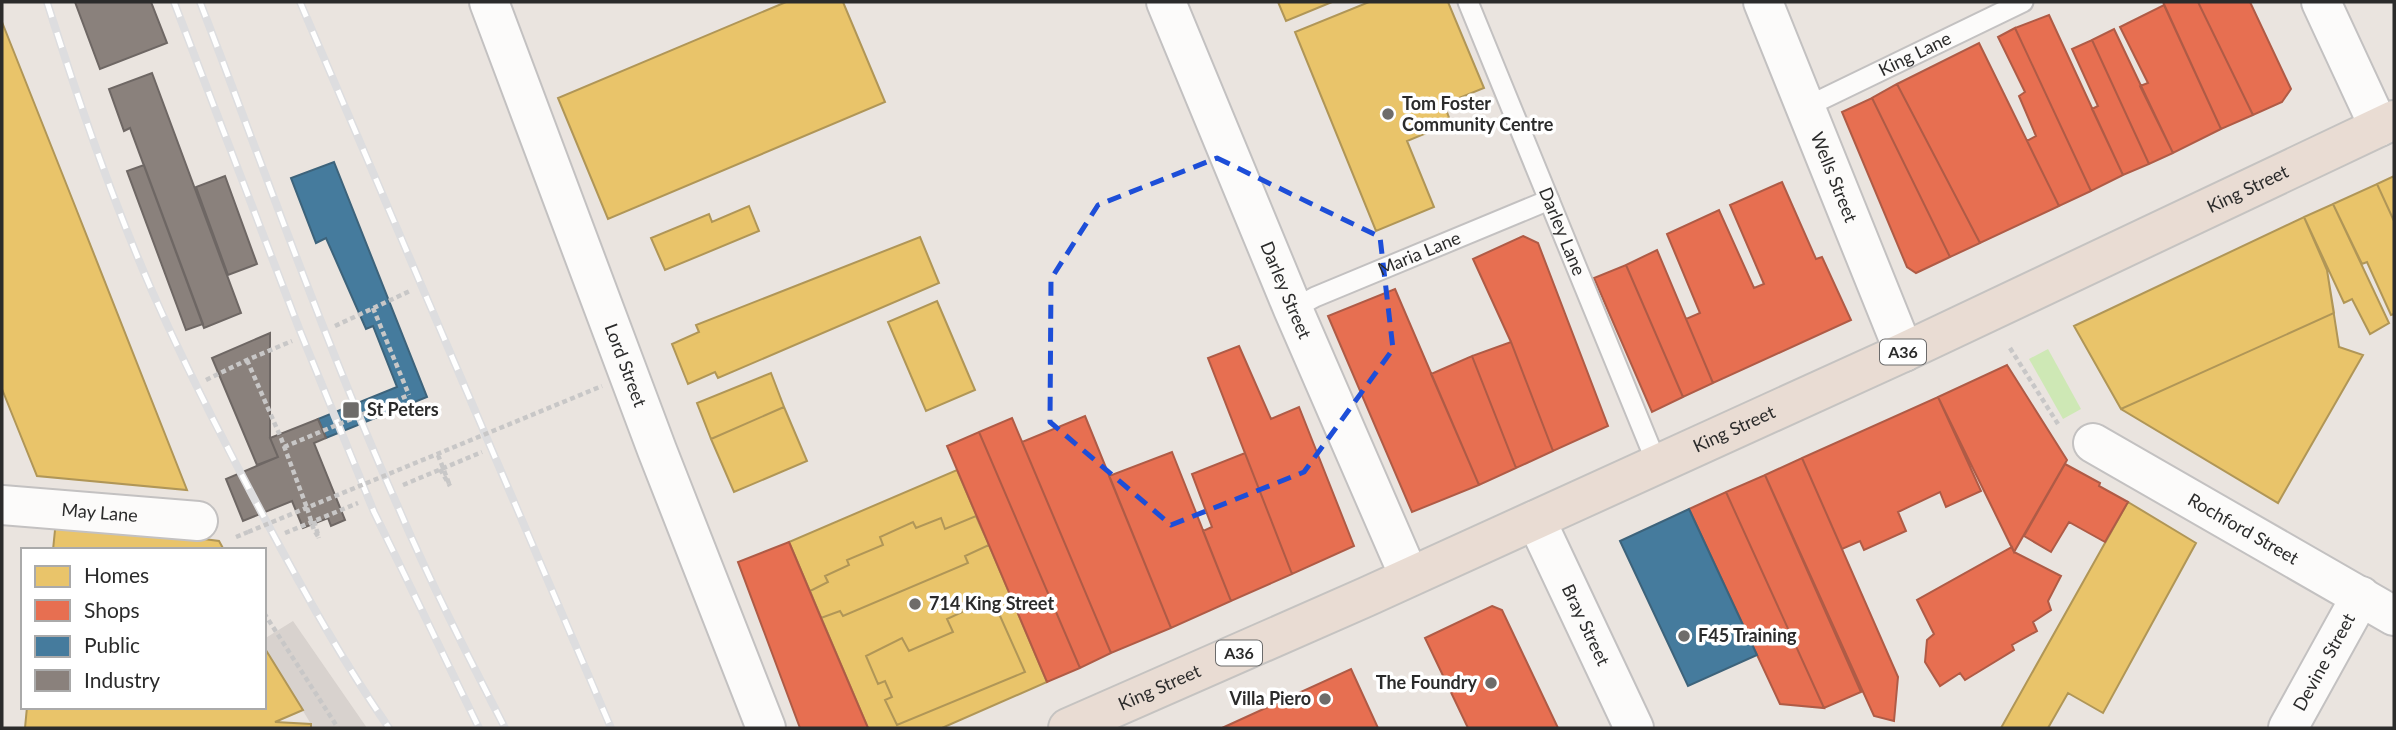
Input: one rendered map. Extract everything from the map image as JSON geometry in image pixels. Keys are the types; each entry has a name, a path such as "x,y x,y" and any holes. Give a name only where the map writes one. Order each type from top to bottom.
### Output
{"highway":[{"name":"King Street","path":"1068,728 1536,520 1904,352 2387,124"}],"street":[{"name":"Lord Street","path":"489,2 657,450 766,728"},
{"name":"Darley Street","path":"1166,2 1293,309 1409,576"},
{"name":"Wells Street","path":"1763,2 1904,352"},
{"path":"2322,2 2387,124"},
{"name":"Rochford Street","path":"2093,443 2394,616"},
{"name":"May Lane","path":"2,505 198,521"},
{"name":"Bray Street","path":"1536,520 1634,728"},
{"name":"Devine Street","path":"2288,728 2361,597"}],"lane":[{"name":"Darley Lane","path":"1468,2 1657,464"},
{"name":"King Lane","path":"1805,107 2022,2"},
{"name":"Maria Lane","path":"1293,309 1315,297 1549,200"}],"path":[{"path":"335,326 412,290"},
{"path":"284,447 409,395 373,308"},
{"path":"1988,312 2066,437 2093,443"},
{"path":"206,380 292,341"},
{"path":"247,360 281,438 318,538 314,521"},
{"path":"248,532 602,386"},
{"path":"402,485 482,452"},
{"path":"438,455 450,486 440,469"},
{"path":"285,533 358,503"},
{"path":"266,616 338,728"}],"highlighted area":[{"path":"1217,158 1380,237 1393,349 1304,472 1171,525 1050,422 1051,279 1098,205"}],"green space":[{"path":"2048,349 2081,409 2063,419 2029,359"}],"shaded area":[{"path":"293,621 367,728 311,728 266,650 266,638"}],"building: Homes":[{"path":"786,2 843,2 885,102 608,219 558,98"},
{"path":"1278,2 1332,2 1286,21"},
{"name":"Tom Foster Community Centre","path":"1369,2 1448,2 1484,88 1444,104 1451,123 1407,141 1434,207 1376,231 1295,32"},
{"path":"2,22 187,490 37,476 2,389"},
{"path":"2394,176 2394,221 2377,184"},
{"path":"2377,184 2394,221 2394,314 2391,315 2367,262 2362,264 2333,204"},
{"path":"2333,204 2389,323 2370,334 2352,299 2344,303 2304,217"},
{"path":"749,206 759,231 665,270 651,238 709,214 712,222"},
{"path":"2304,217 2327,270 2339,347 2363,355 2278,503 2121,409 2074,326"},
{"path":"2304,217 2327,270 2334,313 2121,409 2074,326"},
{"path":"920,237 939,283 718,378 715,372 688,384 672,344 699,332 696,325"},
{"path":"937,301 975,390 926,411 888,322"},
{"path":"771,373 784,407 711,439 697,403"},
{"path":"784,407 807,461 734,492 711,439"},
{"name":"714 King Street","path":"957,470 1047,682 942,728 868,728 789,542"},
{"path":"2128,502 2196,543 2103,713 2068,693 2048,728 2001,728"},
{"path":"976,516 989,545 965,556 968,563 843,616 840,611 821,618 810,591 828,582 825,576 849,565 847,560 883,545 880,537 913,522 916,528 941,518 945,529"},
{"path":"56,520 219,541 223,548 53,548"},
{"path":"992,598 1025,672 897,725 885,700 892,697 885,681 878,684 866,656 902,638 909,651 953,632 947,619"},
{"path":"266,650 303,710 275,722 311,724 311,728 25,728 27,709 266,709"}],"building: Shops":[{"path":"2163,2 2198,2 2253,115 2221,129"},
{"path":"2198,2 2250,2 2291,89 2282,102 2253,115"},
{"path":"2164,5 2221,129 2173,153 2140,86 2148,83 2120,27"},
{"path":"2049,15 2123,175 2091,191 2015,28"},
{"path":"2015,28 2091,191 2059,206 2027,141 2036,136 2019,96 2025,92 1998,37"},
{"path":"2114,29 2173,153 2149,164 2092,40"},
{"path":"2092,40 2149,164 2123,175 2092,109 2098,106 2072,49"},
{"path":"1979,43 2059,206 1980,243 1897,84"},
{"path":"1897,84 1980,243 1950,257 1872,98"},
{"path":"1872,98 1950,257 1916,273 1907,267 1842,112"},
{"path":"1782,182 1816,259 1822,257 1851,320 1713,383 1686,319 1700,313 1667,234 1719,210 1754,288 1764,284 1730,205"},
{"path":"1523,236 1538,243 1608,426 1553,451 1511,342 1473,259"},
{"path":"1657,250 1713,383 1683,397 1626,265"},
{"path":"1626,265 1683,397 1652,412 1594,278"},
{"path":"1395,289 1479,485 1412,512 1328,316"},
{"path":"1511,342 1553,451 1516,468 1472,356"},
{"path":"1239,346 1271,419 1299,407 1354,546 1292,574 1208,358"},
{"path":"1472,356 1516,468 1479,485 1431,374"},
{"path":"2007,365 2067,460 2014,552 1938,397"},
{"path":"1938,397 1981,491 1946,507 1940,492 1898,512 1906,531 1864,550 1860,541 1842,549 1802,458"},
{"path":"1085,416 1171,628 1111,653 1022,442"},
{"path":"1012,418 1111,653 1080,668 979,432"},
{"path":"979,432 1080,668 1047,682 947,446"},
{"path":"1172,452 1231,601 1171,628 1109,476"},
{"path":"1245,453 1292,574 1231,601 1203,531 1212,527 1192,474"},
{"path":"1802,458 1898,677 1894,721 1874,716 1765,475"},
{"path":"2065,464 2128,502 2105,542 2069,522 2051,552 2024,536"},
{"path":"1765,475 1861,692 1824,708 1726,492"},
{"path":"1726,492 1824,708 1780,704 1689,509"},
{"path":"789,542 868,728 800,728 738,562"},
{"path":"2012,547 2014,552 2061,576 2048,601 2051,610 2033,622 2037,631 2012,645 2014,650 1965,680 1960,673 1940,686 1925,662 1927,640 1934,634 1917,600"},
{"name":"The Foundry","path":"1492,606 1502,610 1558,728 1468,728 1425,638"},
{"name":"Villa Piero","path":"1351,669 1378,728 1222,728"}],"building: Public":[{"path":"334,162 427,397 326,438 318,419 397,387 373,326 366,329 326,238 316,243 291,178"},
{"path":"1689,509 1757,655 1688,686 1620,541"}],"building: Industry":[{"path":"75,2 151,2 167,43 100,69"},
{"path":"152,73 241,313 204,328 130,128 124,131 109,89"},
{"path":"144,165 203,324 186,330 127,171"},
{"path":"225,176 257,264 228,275 196,187"},
{"path":"270,333 270,438 278,457 257,465 212,358"},
{"path":"318,419 326,438 314,443 345,520 331,526 328,518 303,528 292,501 243,521 226,479 278,457 270,438"}],"railway":[{"path":"47,2 109,184 178,349 294,572 340,652 389,728"},
{"path":"174,2 300,331 374,512 479,728"},
{"path":"200,2 372,446 411,537 505,728"},
{"path":"300,2 611,728"}],"place":[{"name":"Tom Foster Community Centre","path":"1388,114"},
{"name":"St Peters","path":"351,410"},
{"name":"714 King Street","path":"915,604"},
{"name":"F45 Training","path":"1684,636"},
{"name":"The Foundry","path":"1491,683"},
{"name":"Villa Piero","path":"1325,699"}]}
